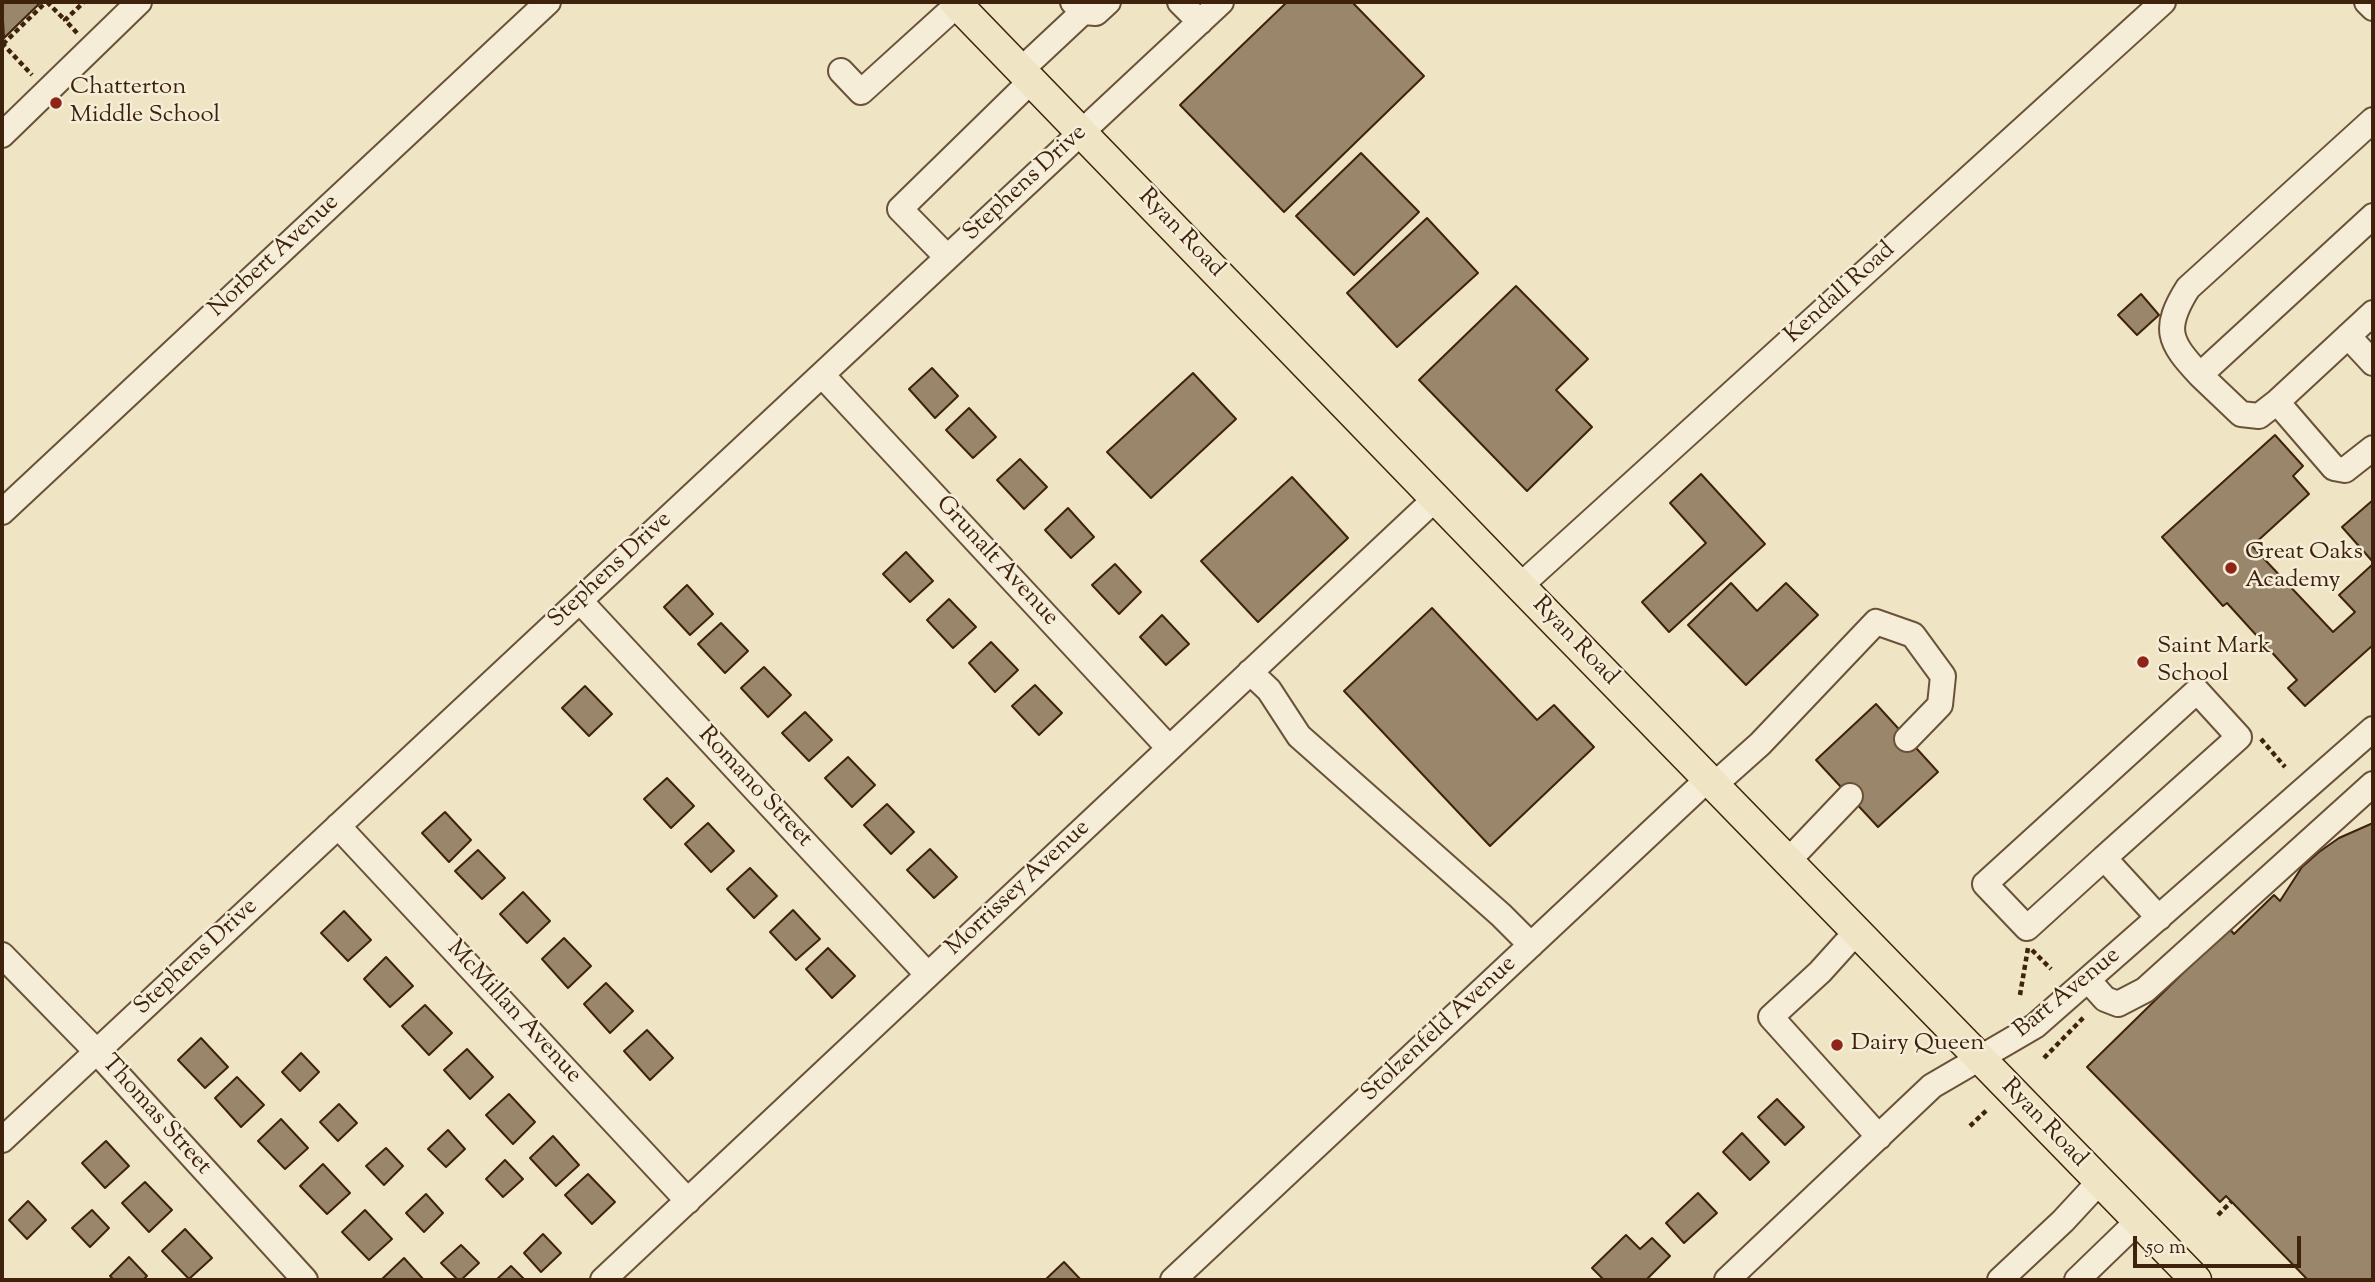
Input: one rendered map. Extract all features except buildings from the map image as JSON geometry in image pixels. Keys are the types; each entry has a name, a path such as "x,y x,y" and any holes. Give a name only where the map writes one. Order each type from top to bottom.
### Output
{"main road":[{"name":"Ryan Road","path":"956,3 2196,1280"}],"street":[{"path":"2,135 139,2"},
{"name":"Norbert Avenue","path":"2,512 548,2"},
{"path":"947,257 900,209 1027,75 1078,7 1096,13 1108,2"},
{"path":"1180,2 1200,22"},
{"name":"Stephens Drive","path":"2,1140 1221,2"},
{"name":"Kendall Road","path":"1520,586 2163,2"},
{"path":"2367,2 2373,8"},
{"path":"841,71 861,92 956,3"},
{"path":"2373,120 2188,288 2174,317 2171,333 2179,352 2241,414 2259,416 2373,313"},
{"path":"2200,375 2373,216"},
{"path":"2348,336 2373,363"},
{"name":"Grunalt Avenue","path":"822,375 1169,748"},
{"path":"2277,402 2334,468 2344,470 2373,448"},
{"name":"Morrissey Avenue","path":"603,1280 1436,499"},
{"name":"Romano Street","path":"580,601 928,975"},
{"name":"Stolzenfeld Avenue","path":"1172,1280 1531,945 1711,782 1760,744 1876,622 1913,635 1943,676 1940,705 1907,739"},
{"path":"1251,672 1269,690 1299,736 1502,915 1531,945"},
{"path":"2197,691 2239,737 2104,858 2027,937 1985,884 2197,691"},
{"name":"Bart Avenue","path":"1727,1280 1932,1086 2035,1026 2373,729"},
{"path":"2348,751 2373,776"},
{"path":"2088,980 2105,999 2118,1003 2145,990 2373,783"},
{"path":"1788,861 1850,796"},
{"name":"McMillan Avenue","path":"338,826 688,1201"},
{"path":"2104,858 2159,918"},
{"path":"1857,931 1821,972 1771,1017 1879,1136"},
{"name":"Thomas Street","path":"2,955 97,1052 305,1280"},
{"path":"2000,1280 2063,1221 2100,1181"},
{"path":"2077,1280 2138,1221"}],"path":[{"path":"41,67 32,75 2,44 46,2 77,33 68,41"},
{"path":"65,20 84,2"},
{"path":"2239,737 2260,737 2285,767"},
{"path":"2027,937 2051,970"},
{"path":"2020,995 2027,937"},
{"path":"2044,1058 2053,1045 2085,1016"},
{"path":"1970,1126 1988,1110"},
{"path":"2218,1215 2231,1202"}],"place":[{"name":"Chatterton Middle School","path":"56,103"},
{"name":"Great Oaks Academy","path":"2231,568"},
{"name":"Saint Mark School","path":"2143,662"},
{"name":"Dairy Queen","path":"1837,1045"}]}
